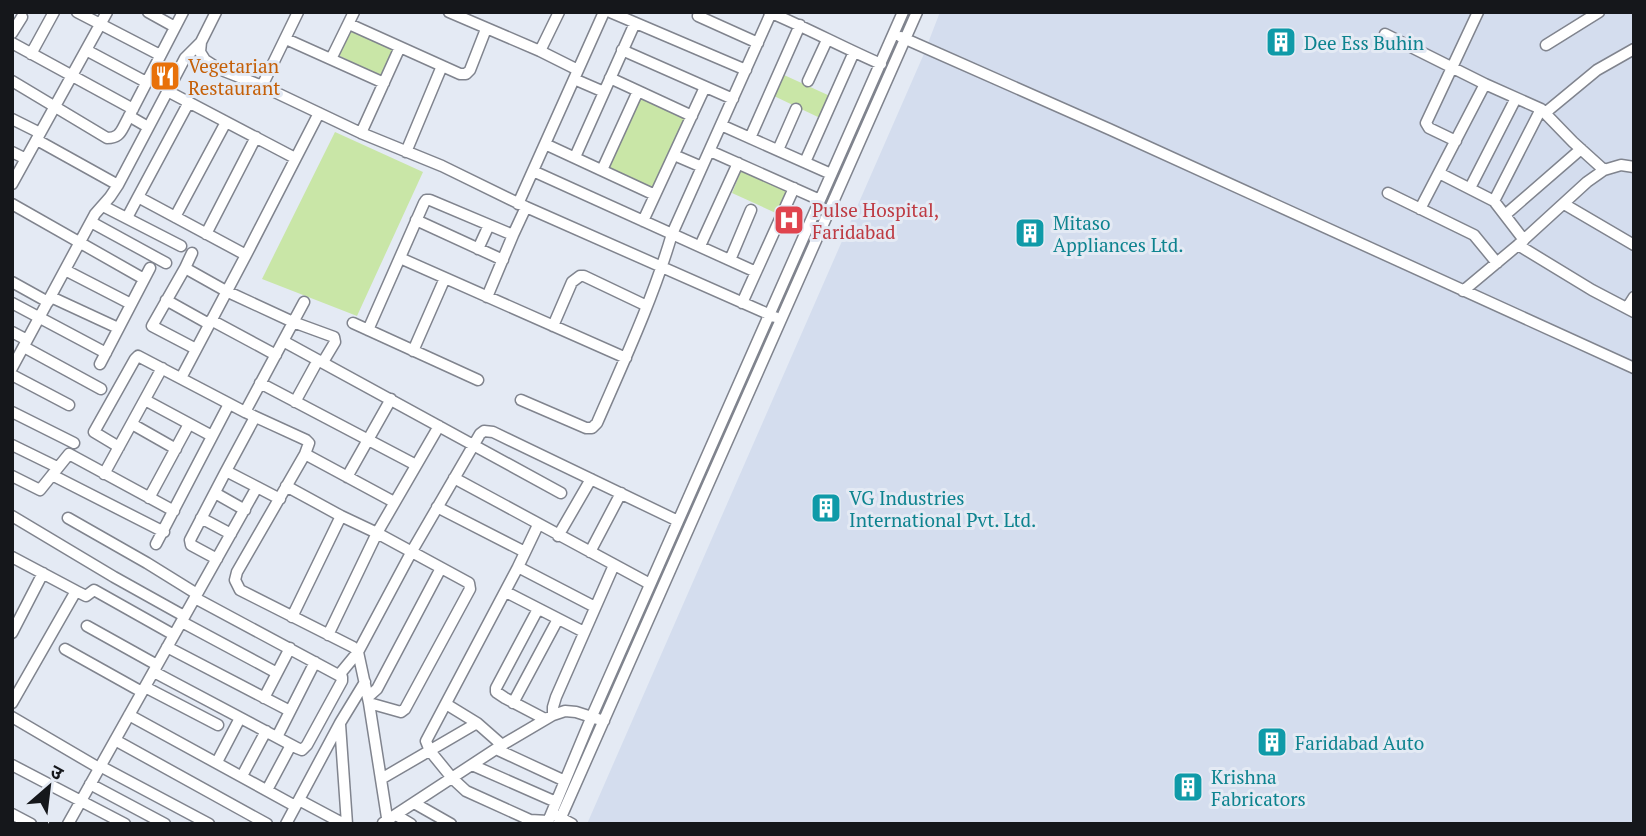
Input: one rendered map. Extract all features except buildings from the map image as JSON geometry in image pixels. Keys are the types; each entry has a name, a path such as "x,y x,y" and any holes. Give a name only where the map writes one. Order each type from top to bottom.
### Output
{"street":[{"path":"31,54 54,12"},
{"path":"77,12 160,55"},
{"path":"12,184 107,12"},
{"path":"148,12 175,27"},
{"path":"12,82 107,138 114,138 120,134 183,12"},
{"path":"69,405 13,368 90,222 118,185 185,58 201,42 216,12"},
{"path":"262,86 298,12"},
{"path":"331,59 355,12"},
{"path":"449,12 540,51 604,92"},
{"path":"475,24 480,12"},
{"path":"487,297 513,235 533,171 604,12"},
{"path":"610,12 746,70"},
{"path":"553,820 556,802 592,716 903,12"},
{"path":"553,820 604,721 916,12"},
{"path":"1456,141 1429,128 1426,123 1478,12"},
{"path":"1546,45 1599,12"},
{"path":"521,400 586,428 592,428 597,423 647,306 673,234 770,13 881,64"},
{"path":"540,51 555,14"},
{"path":"698,16 758,43"},
{"path":"12,33 22,17"},
{"path":"575,157 635,23"},
{"path":"349,24 460,74 466,74 470,70 486,29"},
{"path":"750,138 800,25"},
{"path":"1385,34 1543,111 1604,170"},
{"path":"286,38 384,83"},
{"path":"892,38 1109,129 1634,368"},
{"path":"808,81 827,40"},
{"path":"201,42 200,52 205,60 219,69 262,86 360,133 442,166 522,206 781,320"},
{"path":"12,43 131,113 148,127"},
{"path":"360,133 400,47"},
{"path":"1494,201 1543,111 1597,70 1634,49"},
{"path":"86,50 146,82"},
{"path":"622,50 733,99"},
{"path":"805,162 854,52"},
{"path":"406,152 442,66"},
{"path":"610,78 692,116"},
{"path":"1420,209 1485,84"},
{"path":"643,221 705,87"},
{"path":"602,170 638,91"},
{"path":"173,94 295,158"},
{"path":"1470,188 1516,97"},
{"path":"129,214 189,102"},
{"path":"778,150 796,109"},
{"path":"181,378 319,113"},
{"path":"12,119 118,185"},
{"path":"175,217 226,122"},
{"path":"721,125 831,174"},
{"path":"206,234 256,137"},
{"path":"545,144 655,195"},
{"path":"1505,215 1581,149"},
{"path":"710,150 820,200"},
{"path":"12,152 26,159"},
{"path":"674,155 702,167"},
{"path":"700,246 738,163"},
{"path":"1463,291 1521,243 1587,182 1604,170 1621,165 1634,167"},
{"path":"533,171 756,271"},
{"path":"1439,173 1494,201 1521,243 1592,290 1630,310 1634,297"},
{"path":"742,303 794,188"},
{"path":"1388,192 1474,235 1497,263"},
{"path":"138,197 246,255"},
{"path":"368,330 426,200 513,235"},
{"path":"12,204 144,279"},
{"path":"1564,204 1634,245"},
{"path":"103,206 181,246"},
{"path":"730,260 751,210"},
{"path":"416,220 503,260"},
{"path":"90,222 166,263"},
{"path":"478,249 489,225"},
{"path":"192,253 152,326 195,349"},
{"path":"400,258 626,358"},
{"path":"100,364 150,268"},
{"path":"185,268 226,291 335,339 295,402"},
{"path":"65,270 131,304"},
{"path":"553,326 572,282 580,276 647,306"},
{"path":"413,351 445,278"},
{"path":"12,282 118,328"},
{"path":"166,300 276,355"},
{"path":"245,412 304,302"},
{"path":"12,303 106,353"},
{"path":"353,323 478,380"},
{"path":"12,332 25,344 101,388"},
{"path":"283,341 561,493"},
{"path":"119,447 94,432 138,356 309,443 306,454 237,572 235,580 240,590 358,652 388,821"},
{"path":"104,474 162,368"},
{"path":"260,383 416,465"},
{"path":"145,400 212,436"},
{"path":"347,477 391,400"},
{"path":"156,544 229,404"},
{"path":"12,412 74,443"},
{"path":"216,559 191,545 190,540 255,417"},
{"path":"132,424 176,449"},
{"path":"149,498 189,424"},
{"path":"328,635 377,533 439,426"},
{"path":"339,675 358,652 412,551 480,434 488,431 678,521"},
{"path":"12,445 163,531"},
{"path":"12,476 40,490 69,454 174,511"},
{"path":"306,454 394,502"},
{"path":"226,471 279,499"},
{"path":"454,478 650,584"},
{"path":"558,536 591,479"},
{"path":"286,486 469,583 470,589 405,709 398,711 368,700"},
{"path":"68,824 257,487"},
{"path":"215,493 245,510"},
{"path":"590,552 621,494"},
{"path":"438,507 526,552"},
{"path":"12,516 277,673"},
{"path":"292,617 341,516"},
{"path":"68,518 147,563 196,596 339,675 342,681 307,746 302,750 155,669 87,626"},
{"path":"201,518 231,534"},
{"path":"538,525 506,592 426,741 430,751 466,791 530,820 553,820 572,824"},
{"path":"13,560 86,596 94,590 174,635"},
{"path":"549,717 614,565"},
{"path":"518,567 595,607"},
{"path":"368,700 377,689 441,568"},
{"path":"12,633 43,573"},
{"path":"12,704 76,591"},
{"path":"506,592 584,632"},
{"path":"538,609 496,692 513,703 549,717"},
{"path":"513,703 558,619"},
{"path":"167,648 290,711"},
{"path":"264,698 290,648"},
{"path":"65,649 218,725"},
{"path":"277,737 315,662"},
{"path":"286,824 365,682"},
{"path":"446,704 477,723 499,747 565,782"},
{"path":"388,821 549,717 565,711 604,721"},
{"path":"129,715 267,790 345,824 340,723"},
{"path":"12,717 209,824"},
{"path":"217,762 240,718"},
{"path":"381,779 477,723"},
{"path":"242,776 266,731"},
{"path":"115,740 267,824"},
{"path":"267,790 291,745"},
{"path":"12,765 125,824"},
{"path":"472,765 556,802"},
{"path":"90,784 165,824"},
{"path":"414,803 451,824"},
{"path":"12,814 30,824"},
{"path":"388,821 411,824"}],"shaded area":[{"path":"940,12 1634,12 1634,824 587,824"}],"green space":[{"path":"351,29 393,49 380,76 338,55"},
{"path":"784,75 830,96 820,118 774,96"},
{"path":"639,96 687,118 654,189 607,167"},
{"path":"335,132 423,172 357,316 262,279"},
{"path":"741,171 788,192 778,214 732,193"}],"place":[{"name":"Dee Ess Buhin","path":"1281,42"},
{"name":"Vegetarian Restaurant","path":"165,76"},
{"name":"Pulse Hospital, Faridabad","path":"789,220"},
{"name":"Mitaso Appliances Ltd.","path":"1030,233"},
{"name":"VG Industries International Pvt. Ltd.","path":"826,508"},
{"name":"Faridabad Auto","path":"1272,742"},
{"name":"Krishna Fabricators","path":"1188,787"}]}
